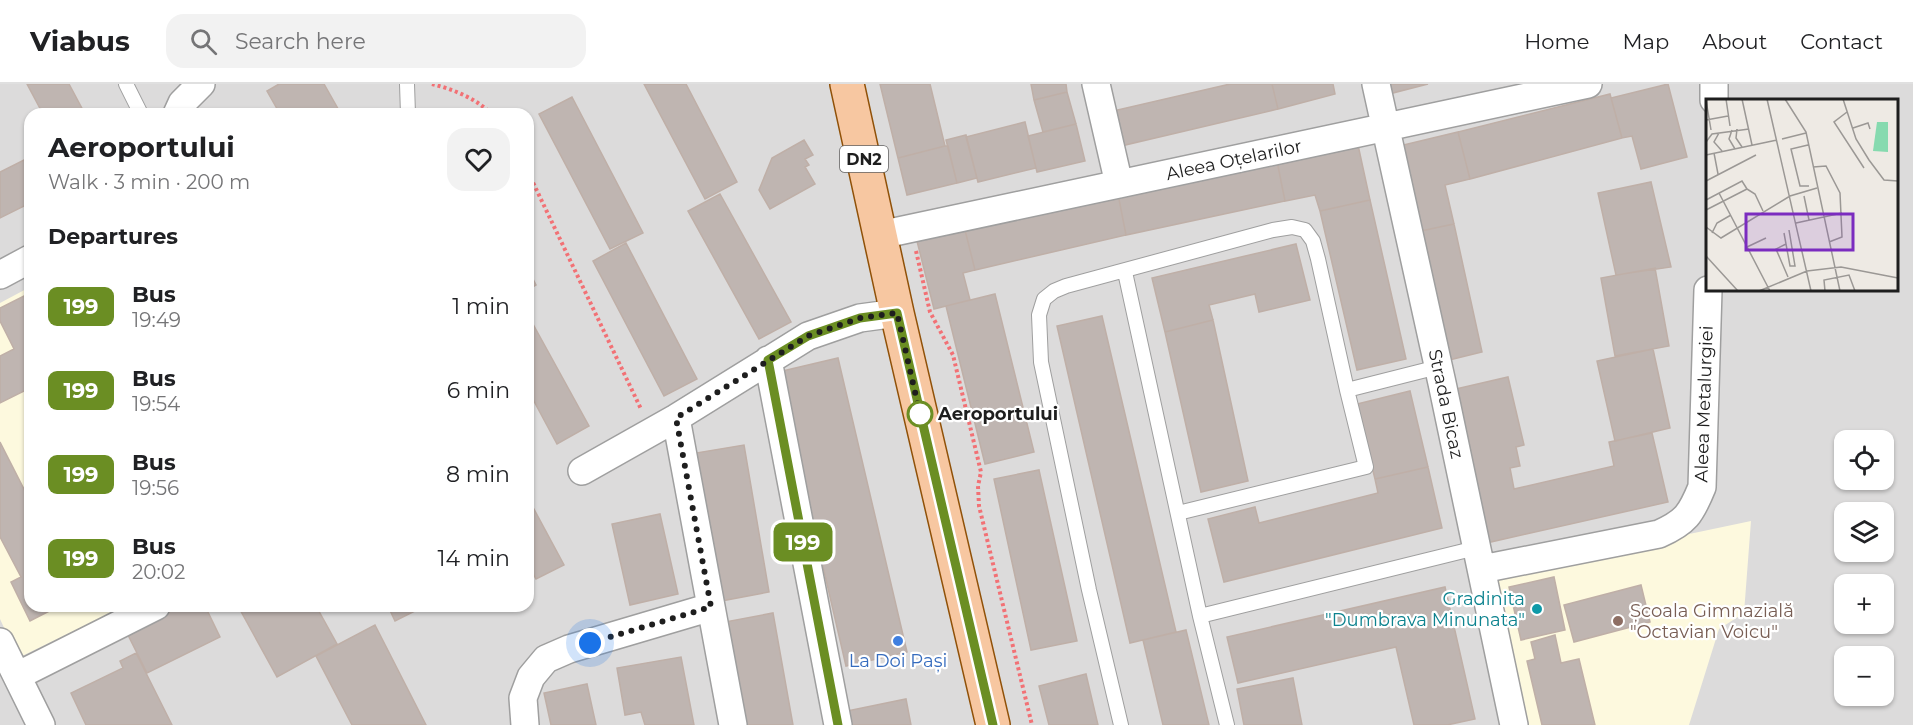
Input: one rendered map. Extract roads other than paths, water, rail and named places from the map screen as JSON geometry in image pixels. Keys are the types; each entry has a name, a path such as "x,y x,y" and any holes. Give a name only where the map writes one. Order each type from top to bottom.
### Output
{"main road":[{"name":"DN2","path":"847,84 895,232 897,313 993,725"}],"street":[{"path":"180,108 201,84"},
{"path":"1096,84 1119,184"},
{"name":"Strada Bicaz","path":"1376,84 1514,725"},
{"name":"Aleea Oțelarilor","path":"895,232 1386,127 1549,88 1588,84"},
{"path":"0,275 24,262"},
{"name":"Aleea Metalurgiei","path":"1479,559 1659,534 1677,526 1693,510 1702,487 1708,291"},
{"path":"582,471 676,418 808,336 860,318 897,313"},
{"path":"768,360 838,725"},
{"path":"676,418 733,725"},
{"path":"525,725 523,698 531,677 546,659 569,649 711,607"},
{"path":"17,676 144,612"},
{"path":"0,642 41,725"}],"lane":[{"path":"126,84 138,108"},
{"path":"408,84 408,108"},
{"path":"1121,725 1089,590 1041,362 1039,315 1044,299 1054,291 1274,230 1292,227 1305,230 1313,241 1318,259 1366,467 1178,513"},
{"path":"1125,272 1200,616 1227,725"},
{"path":"1347,390 1438,367"},
{"path":"1200,616 1479,559"}],"place":[{"name":"Aeroportului","path":"920,414"},
{"name":"Gradinita \"Dumbrava Minunata\"","path":"1537,609"},
{"name":"Școala Gimnazială \"Octavian Voicu\"","path":"1618,621"},
{"name":"La Doi Pași","path":"898,641"}]}
